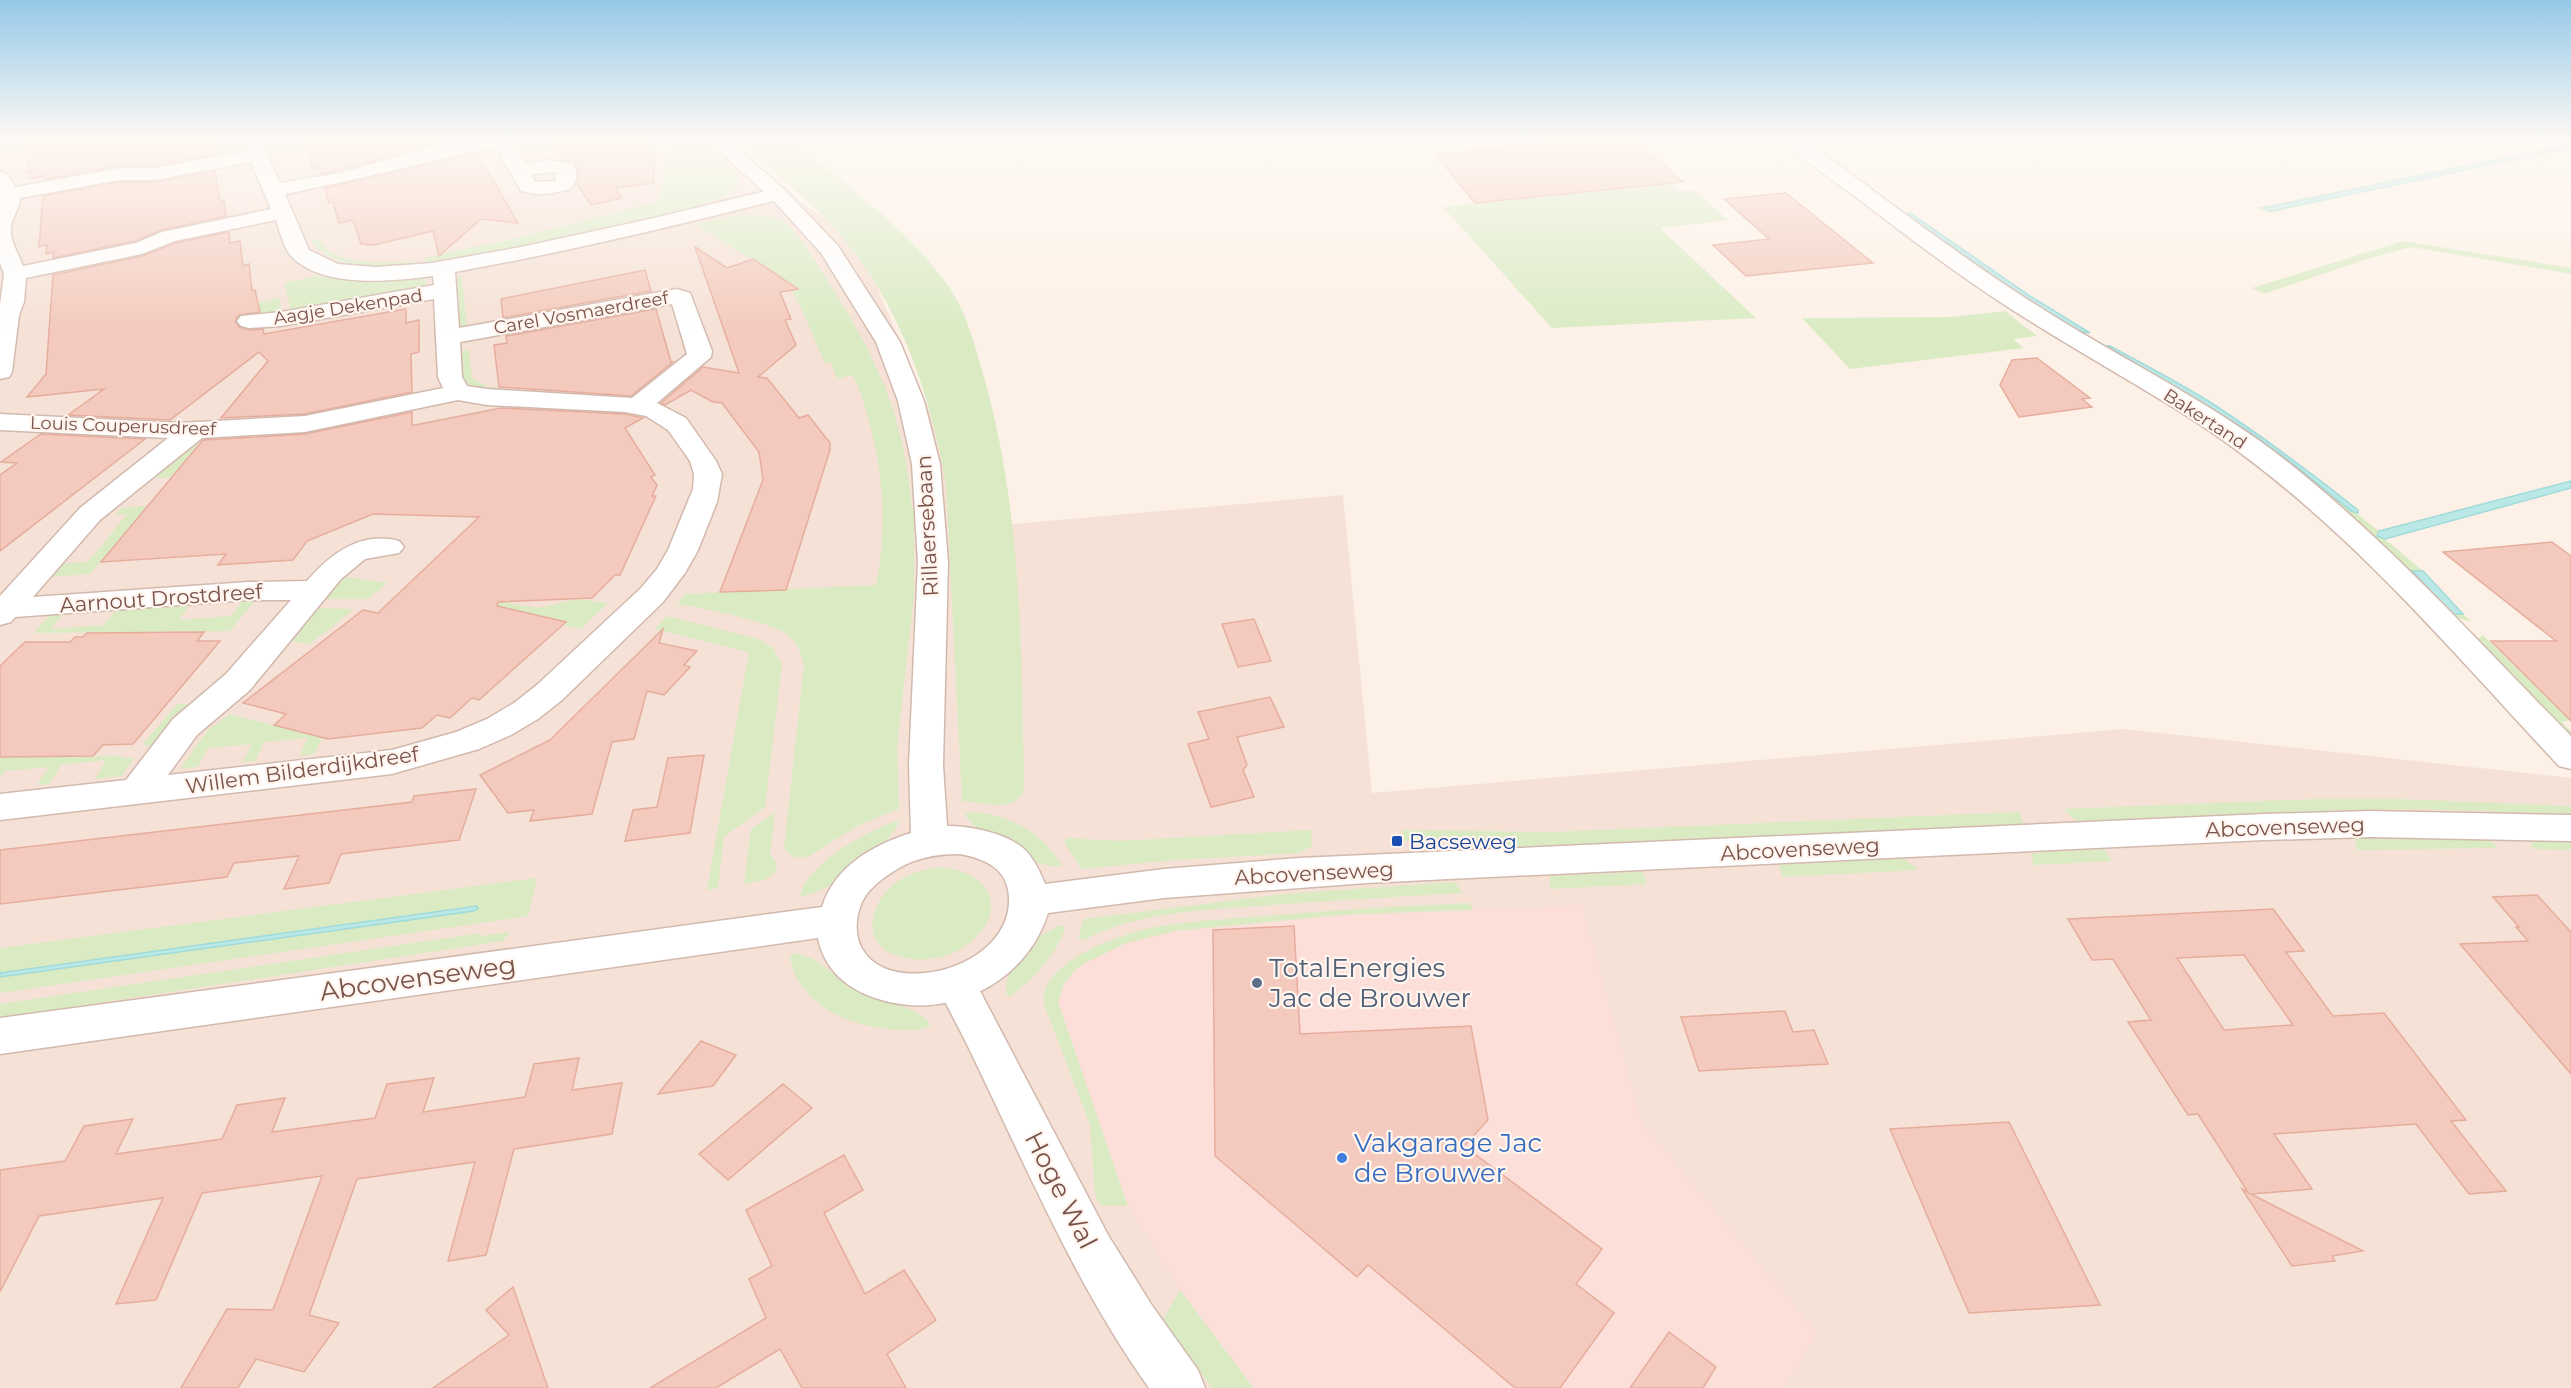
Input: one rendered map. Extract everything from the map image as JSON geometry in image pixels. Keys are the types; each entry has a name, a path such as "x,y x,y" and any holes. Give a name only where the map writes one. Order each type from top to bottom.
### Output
{"street":[{"path":"0,372 7,315 13,302 15,274 2,247 0,235 2,223 8,212 7,204"},
{"path":"278,204 300,253 309,261 328,268 445,279 739,204"},
{"name":"Rillaersebaan","path":"787,204 830,251 888,342 920,430 926,464 933,562 927,765 930,841"},
{"name":"Bakertand","path":"1880,204 2010,299 2210,421 2276,467 2331,511 2571,757"},
{"path":"15,274 142,248 161,238 181,233 282,213"},
{"path":"445,279 450,377 458,392"},
{"name":"Aagje Dekenpad","path":"249,321 281,320 445,279"},
{"name":"Carel Vosmaerdreef","path":"448,337 677,296 682,298 700,351 699,357 638,406"},
{"name":"Willem Bilderdijkdreef","path":"0,807 392,762 468,741 499,727 526,711 550,692 652,595 670,573 683,550 703,502 708,474 677,423 670,417 638,406 487,397 458,392"},
{"name":"Louis Couperusdreef","path":"0,422 194,431 315,423 458,392"},
{"name":"Aarnout Drostdreef","path":"3,611 90,514 194,431"},
{"path":"136,792 185,727 238,682 330,573 356,552 389,547"},
{"name":"Aarnout Drostdreef","path":"3,611 237,592 315,590"},
{"name":"Abcovenseweg","path":"1030,901 1148,885 1296,873 2022,838 2370,824 2571,828"},
{"path":"960,840 988,846 1011,859 1025,878 1030,901 1025,926 1010,950 986,970 956,984 918,991 883,986 855,970 839,947 836,920 846,893 867,869 897,851 930,841 960,840"},
{"name":"Abcovenseweg","path":"0,1036 836,920"},
{"name":"Hoge Wal","path":"956,984 978,1022 1089,1245 1121,1302 1180,1388"}],"shaded area":[{"path":"0,204 804,204 859,245 979,527 1343,495 1372,793 2124,729 2571,778 2571,1388 0,1388"},
{"path":"1582,905 1642,1123 1818,1333 1784,1388 1253,1388 1180,1290 1128,1206 1101,1137 1058,1002 1064,984 1076,969 1085,963 1126,943 1175,931 1341,915"}],"green space":[{"path":"649,204 703,204 667,215 486,254 425,264 427,257 517,238"},
{"path":"810,204 870,204 876,209 935,268 957,299 973,340 995,421 1005,473 1017,576 1024,784 1023,793 1012,803 996,805 962,801 946,484 931,415 908,347 893,315 876,284 856,255"},
{"path":"1475,204 1710,204 1728,220 1660,228 1756,318 1552,328 1443,207"},
{"path":"2285,204 2265,208 2271,211 2313,204 2270,213 2255,208"},
{"path":"742,215 773,217 795,232 858,331 872,358 894,413 908,474 912,508 914,508 914,595 897,747 899,809 859,825 808,857 793,857 784,849 804,665 798,648 786,634 764,624 677,604 685,594 876,585 882,533 881,482 872,432 857,383 852,375 838,379 830,362 825,363 799,303 786,280 694,224"},
{"path":"320,239 326,248 336,255 349,259 379,263 419,261 418,265 389,266 346,263 321,251 311,241"},
{"path":"2403,241 2571,268 2571,274 2411,247 2367,259 2264,294 2252,288"},
{"path":"317,276 361,281 426,276 426,289 417,288 291,310 284,283"},
{"path":"462,277 467,328 459,330 456,278"},
{"path":"280,298 282,313 157,335 157,325"},
{"path":"2005,311 2037,336 2013,339 2024,348 1850,369 1802,318 1951,317"},
{"path":"469,350 472,378 488,387 498,387 487,391 465,382 462,375 460,351"},
{"path":"2123,357 2226,417 2270,446 2379,531 2377,534 2423,571 2412,571 2452,614 2463,614 2472,622 2443,614 2384,554 2116,358"},
{"path":"199,444 171,477 149,478 187,445"},
{"path":"147,506 90,574 45,577 57,564 88,562 127,514 115,515 121,508"},
{"path":"341,576 388,583 367,599 322,599"},
{"path":"258,597 230,631 34,633 53,611 66,610 51,629 104,625 119,606 192,601 179,620 231,616 244,598"},
{"path":"484,599 538,608 579,599 608,603 581,629 477,605"},
{"path":"315,608 354,609 310,644 287,641"},
{"path":"667,616 758,639 773,648 782,664 765,807 724,837 718,888 707,890 749,652 654,629"},
{"path":"2483,635 2570,720 2562,722 2571,731 2571,745 2472,644"},
{"path":"177,704 196,704 155,746 142,745"},
{"path":"230,714 322,738 314,754 299,756 308,738 264,742 255,761 242,762 252,744 208,748 198,767 180,769 207,731"},
{"path":"123,756 122,758 134,758 122,776 95,779 106,760 61,765 49,784 37,785 49,767 5,771 0,777 0,757"},
{"path":"2316,799 2398,799 2571,806 2571,814 2417,809 2076,821 2064,809"},
{"path":"775,812 770,854 777,864 776,872 766,879 744,884 751,829"},
{"path":"968,812 997,816 1022,826 1044,843 1062,865 1040,864 1010,850 971,823 965,815"},
{"path":"2019,812 2024,824 1464,849 1462,838 1403,841 1402,830 1552,832"},
{"path":"896,821 899,822 883,844 856,868 826,888 800,896 814,872 840,850 870,832"},
{"path":"1311,830 1312,846 1299,853 1175,860 1081,869 1064,842 1067,838 1119,841"},
{"path":"2355,838 2488,838 2498,848 2357,850"},
{"path":"2531,840 2571,841 2571,850 2533,849"},
{"path":"2104,849 2112,861 2033,865 2032,853"},
{"path":"1903,858 1919,870 1782,877 1780,865"},
{"path":"942,867 971,876 987,890 991,907 986,925 972,941 952,953 928,959 901,957 887,951 877,942 873,931 876,908 883,896 903,878"},
{"path":"1643,872 1647,884 1550,889 1550,876"},
{"path":"537,878 528,916 0,993 0,977 474,911 479,908 476,906 0,973 0,948"},
{"path":"1455,882 1462,893 1308,902 1168,914 1125,924 1084,940 1078,938 1084,919 1283,894"},
{"path":"1469,903 1473,910 1341,915 1175,931 1126,943 1076,969 1064,984 1058,1002 1128,1206 1100,1205 1095,1194 1090,1125 1044,1004 1046,989 1054,975 1067,963 1120,937 1176,924 1332,911"},
{"path":"1061,925 1066,927 1056,948 1043,966 1020,989 1011,996 1007,996 1006,984 1014,962 1030,944"},
{"path":"510,932 503,941 0,1018 0,1004 481,933 480,936"},
{"path":"793,953 814,960 865,995 912,1010 927,1020 930,1026 910,1030 881,1028 846,1019 830,1011 816,1002 805,990 790,958"},
{"path":"1180,1290 1253,1388 1212,1388 1163,1320"}],"water":[{"path":"2284,204 2305,204 2271,211 2264,208"},
{"path":"1909,212 2030,296 2090,333 2080,332 2016,292 1907,214"},
{"path":"2106,346 2110,346 2210,402 2322,482 2358,510 2358,513 2351,511 2291,462 2248,431"},
{"path":"2571,481 2571,488 2385,539 2377,536 2379,531"},
{"path":"2412,571 2423,571 2463,614 2452,614"},
{"path":"477,906 478,908 474,911 0,977 0,973"}],"building":[{"path":"42,204 224,204 226,216 162,230 135,241 53,258 54,252 46,254 47,245 39,247"},
{"path":"334,204 507,204 518,223 481,219 439,256 433,231 374,245 361,244 353,220 339,223"},
{"path":"1729,204 1799,204 1873,263 1746,276 1713,245 1769,239"},
{"path":"229,232 230,243 240,241 243,266 249,264 252,291 255,290 260,312 239,315 235,321 239,327 249,330 263,329 264,334 406,309 406,323 419,320 419,352 411,354 412,392 305,414 221,418 268,361 259,352 170,420 68,415 104,389 27,397 46,374 53,275 142,256 176,243"},
{"path":"695,247 727,268 753,259 798,289 780,292 791,319 785,320 796,345 758,377 767,378 799,418 808,415 830,443 830,450 786,590 720,592 763,480 759,452 722,403 713,402 691,390 665,405 661,403 703,367 739,373"},
{"path":"645,270 651,291 503,318 501,299"},
{"path":"656,309 671,362 673,362 631,396 499,387 494,345 507,343 506,336"},
{"path":"2037,358 2090,398 2082,399 2092,407 2019,417 2000,385 2012,360"},
{"path":"501,408 625,414 643,418 625,428 655,475 651,477 657,485 652,496 656,496 620,575 615,575 592,598 498,602 497,606 566,622 479,700 472,698 450,718 437,715 422,728 328,739 274,725 286,714 243,703 363,610 378,613 479,517 373,514 307,541 293,560 218,565 226,554 101,562 203,440 305,434 412,412 412,425 415,425"},
{"path":"41,434 145,439 0,551 0,475 17,463 1,462"},
{"path":"2552,542 2571,556 2571,721 2491,641 2556,641 2443,552"},
{"path":"1254,619 1271,661 1238,667 1222,624"},
{"path":"663,629 659,643 697,651 684,665 690,667 664,695 647,691 634,739 612,742 592,814 530,821 534,810 508,813 480,775 550,740"},
{"path":"204,632 197,641 220,641 133,744 103,745 93,756 0,757 0,666 25,642 70,642 75,637 83,637 87,633"},
{"path":"1270,697 1284,727 1237,737 1247,765 1243,770 1254,797 1211,807 1188,744 1209,739 1198,712"},
{"path":"704,755 690,833 625,841 633,810 657,807 668,758"},
{"path":"476,789 459,840 341,854 329,883 284,889 299,856 234,863 227,877 0,904 0,850 412,802 414,796"},
{"path":"2537,895 2571,932 2571,1074 2460,944 2528,941 2493,897"},
{"path":"2273,909 2304,951 2286,952 2333,1016 2384,1013 2466,1120 2451,1121 2506,1191 2469,1194 2416,1124 2274,1134 2312,1189 2251,1194 2363,1251 2332,1256 2335,1261 2292,1266 2242,1189 2248,1192 2198,1114 2188,1115 2128,1022 2151,1020 2113,959 2092,960 2068,919","holes":["2244,955 2293,1025 2224,1030 2177,958"]},
{"path":"1294,926 1300,1034 1471,1026 1488,1120 1464,1146 1602,1249 1576,1284 1614,1313 1560,1388 1515,1388 1368,1265 1357,1277 1215,1156 1213,930"},
{"path":"1785,1011 1793,1032 1814,1030 1828,1064 1699,1071 1681,1017"},
{"path":"701,1041 736,1055 713,1086 658,1094"},
{"path":"579,1058 572,1090 622,1083 612,1134 514,1149 486,1255 448,1261 475,1162 357,1179 309,1315 339,1323 304,1372 256,1359 238,1388 181,1388 227,1309 273,1310 322,1176 202,1193 156,1300 116,1304 163,1198 39,1216 0,1292 0,1170 65,1161 84,1126 133,1119 116,1154 222,1139 237,1105 285,1098 272,1132 375,1118 387,1084 434,1078 423,1112 525,1097 534,1064"},
{"path":"783,1084 812,1108 728,1180 699,1154"},
{"path":"2009,1122 2100,1305 1969,1313 1890,1129"},
{"path":"844,1155 863,1190 824,1213 865,1294 904,1270 936,1320 887,1354 906,1388 802,1388 780,1349 716,1388 650,1388 766,1318 749,1279 772,1266 746,1210"},
{"path":"513,1287 548,1388 433,1388 509,1335 486,1310"},
{"path":"1669,1332 1716,1367 1703,1388 1630,1388"}],"place":[{"name":"Bacseweg","path":"1397,841"},
{"name":"TotalEnergies Jac de Brouwer","path":"1257,983"},
{"name":"Vakgarage Jac de Brouwer","path":"1342,1158"}]}
